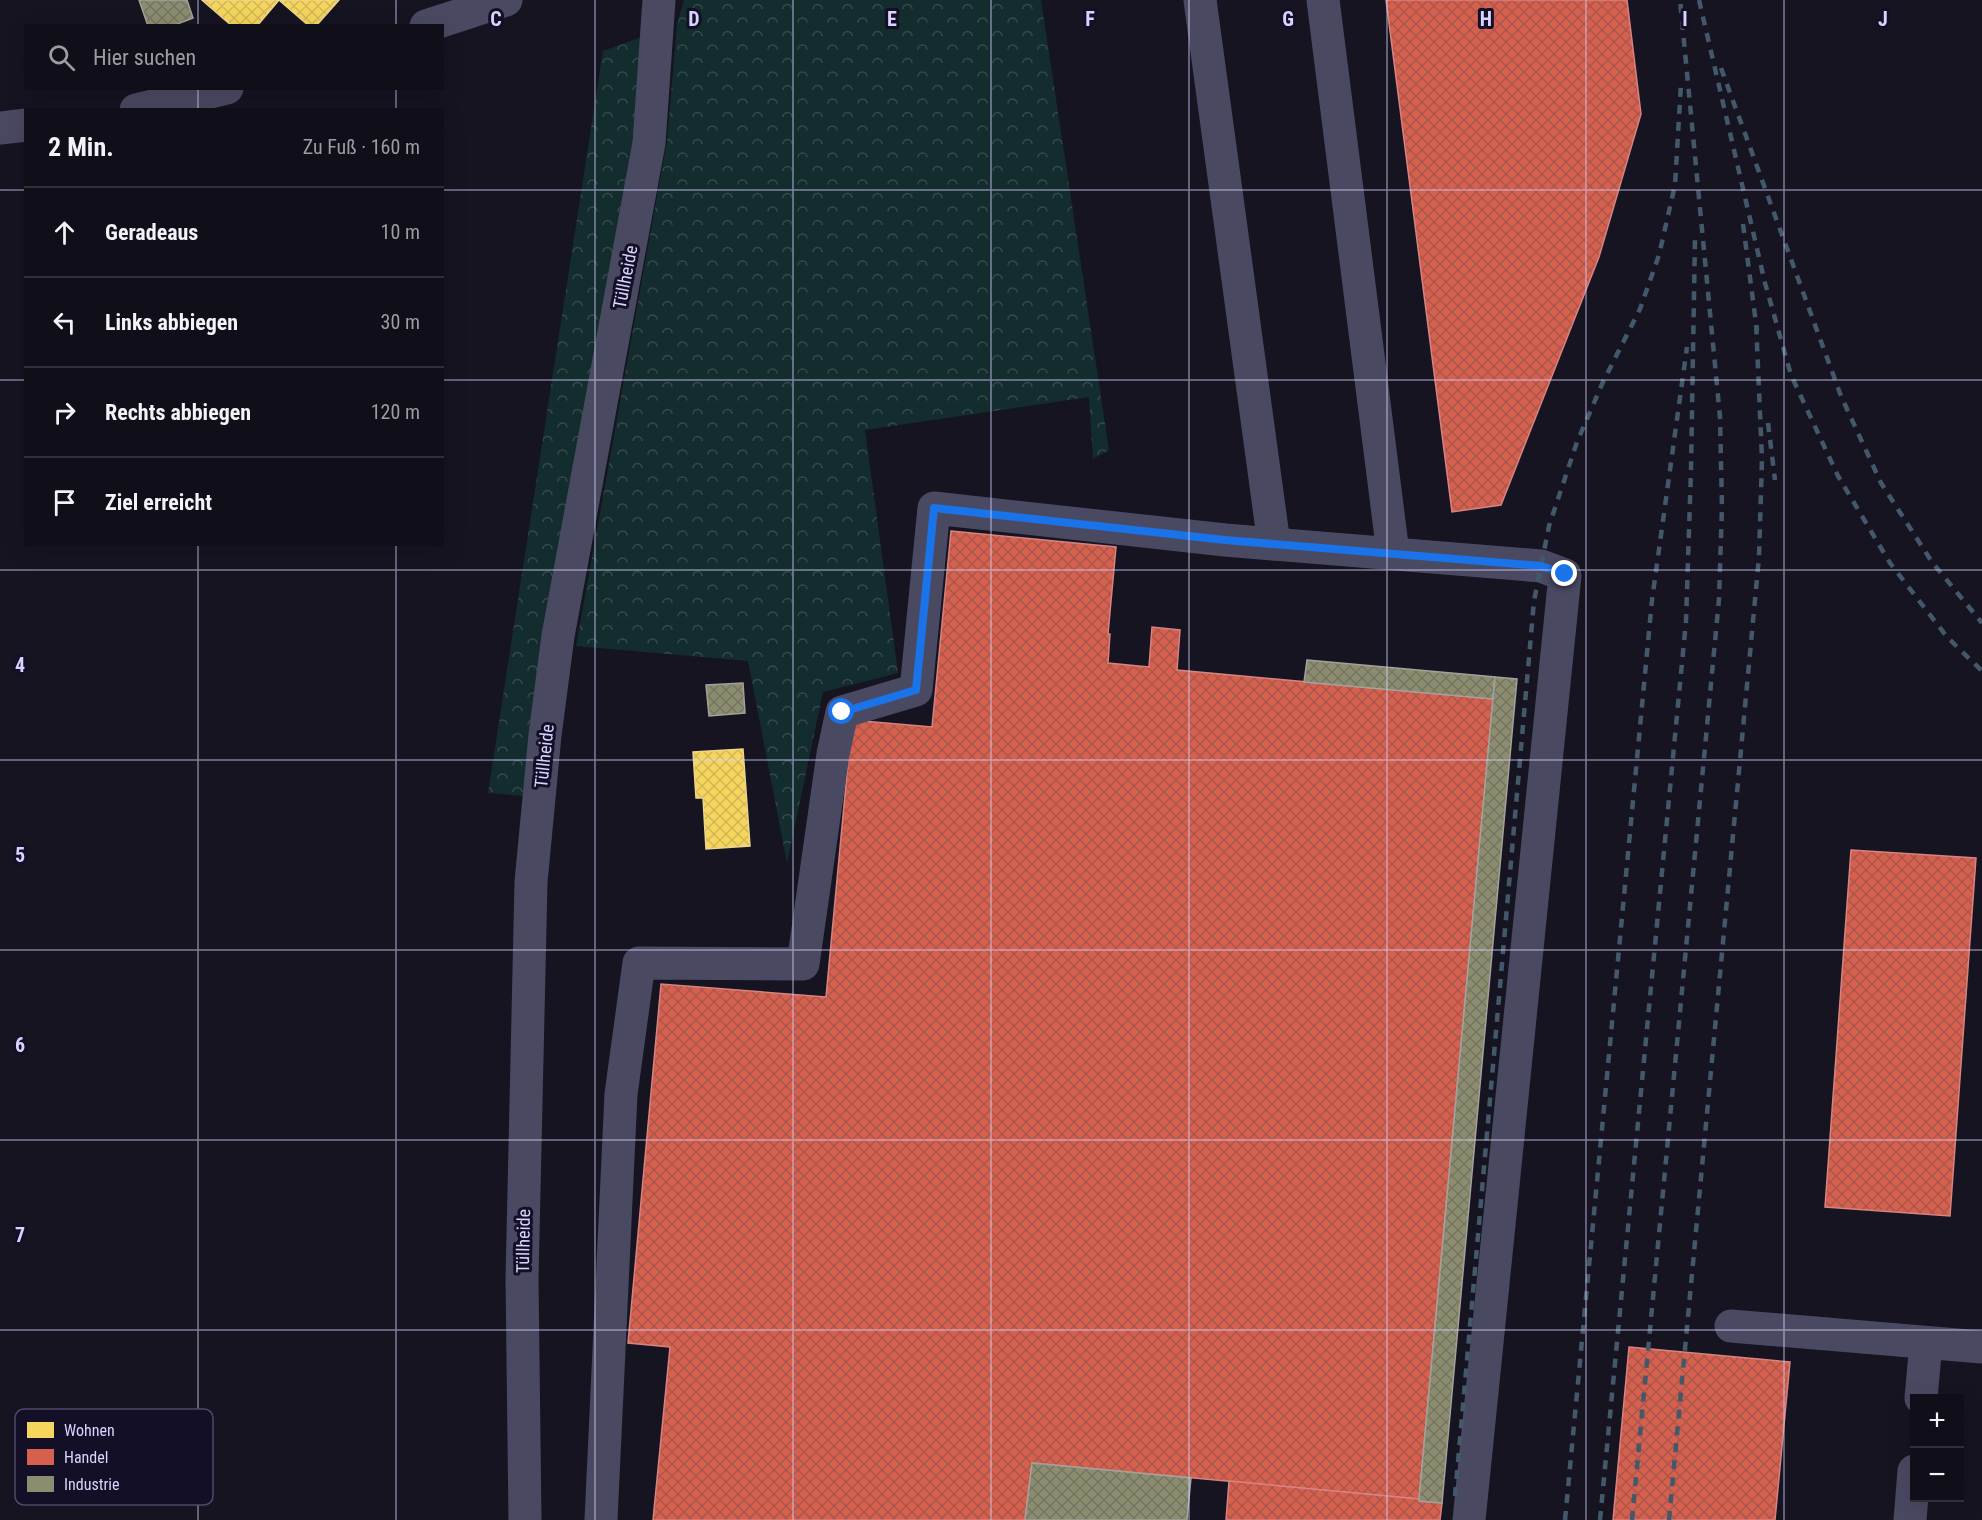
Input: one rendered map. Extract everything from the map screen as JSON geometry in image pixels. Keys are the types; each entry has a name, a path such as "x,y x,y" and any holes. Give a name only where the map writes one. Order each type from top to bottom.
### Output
{"street":[{"path":"432,24 506,0"},
{"name":"Tüllheide","path":"525,1520 522,1279 531,882 545,735 558,636 650,143 659,0"},
{"path":"1200,0 1274,544"},
{"path":"1323,0 1393,554"},
{"path":"144,108 218,90"},
{"path":"0,128 24,125"},
{"path":"601,1520 621,1094 639,963 803,964 833,754 842,712 916,690 934,508 1274,544 1541,566 1565,574 1469,1520"},
{"path":"1731,1326 1982,1347"},
{"path":"1921,1394 1926,1343"},
{"path":"1910,1520 1911,1502"}],"green space":[{"path":"684,0 1041,0 1109,450 1093,459 1089,397 865,430 898,673 823,692 787,863 748,661 576,646 667,141 677,25"},
{"path":"642,37 635,143 524,796 488,793 603,51"}],"building: Wohnen":[{"path":"202,0 279,0 259,24 230,24"},
{"path":"279,0 339,0 318,24 307,24"},
{"path":"743,749 750,846 706,849 703,798 696,798 693,752"}],"building: Handel":[{"path":"1386,0 1627,0 1641,114 1599,257 1501,505 1452,512"},
{"path":"951,531 1116,547 1108,634 1110,634 1108,663 1149,667 1152,627 1180,630 1177,670 1493,699 1419,1499 1032,1463 1025,1520 653,1520 670,1347 628,1343 661,984 826,997 852,720 932,727"},
{"path":"1851,850 1976,858 1950,1216 1825,1207"},
{"path":"1629,1347 1790,1362 1775,1520 1613,1520"},
{"path":"1229,1481 1442,1503 1440,1520 1226,1520"}],"building: Industrie":[{"path":"139,0 187,0 193,18 177,24 147,24"},
{"path":"1307,660 1495,677 1493,699 1304,682"},
{"path":"1495,677 1517,679 1442,1503 1419,1501 1419,1499"},
{"path":"743,683 745,713 709,716 706,685"},
{"path":"1032,1463 1191,1478 1187,1520 1025,1520"}],"railway":[{"path":"1632,1520 1719,599 1722,507 1720,417 1680,0"},
{"path":"1699,0 1765,283 1791,375 1838,476 1890,563 1947,637 1982,671"},
{"path":"1721,68 1841,396 1881,483 1932,562 1982,623"},
{"path":"1455,1496 1534,601 1549,526 1577,442 1603,382 1640,309 1659,255 1675,185 1681,84"},
{"path":"1743,224 1757,331"},
{"path":"1600,1520 1686,621 1695,237"},
{"path":"1669,1520 1759,557 1762,459 1756,322"},
{"path":"1565,1520 1652,600 1687,347"},
{"path":"1768,423 1775,480"}],"route":[{"path":"842,712 916,690 934,508 1225,540 1541,566 1565,574"}]}
